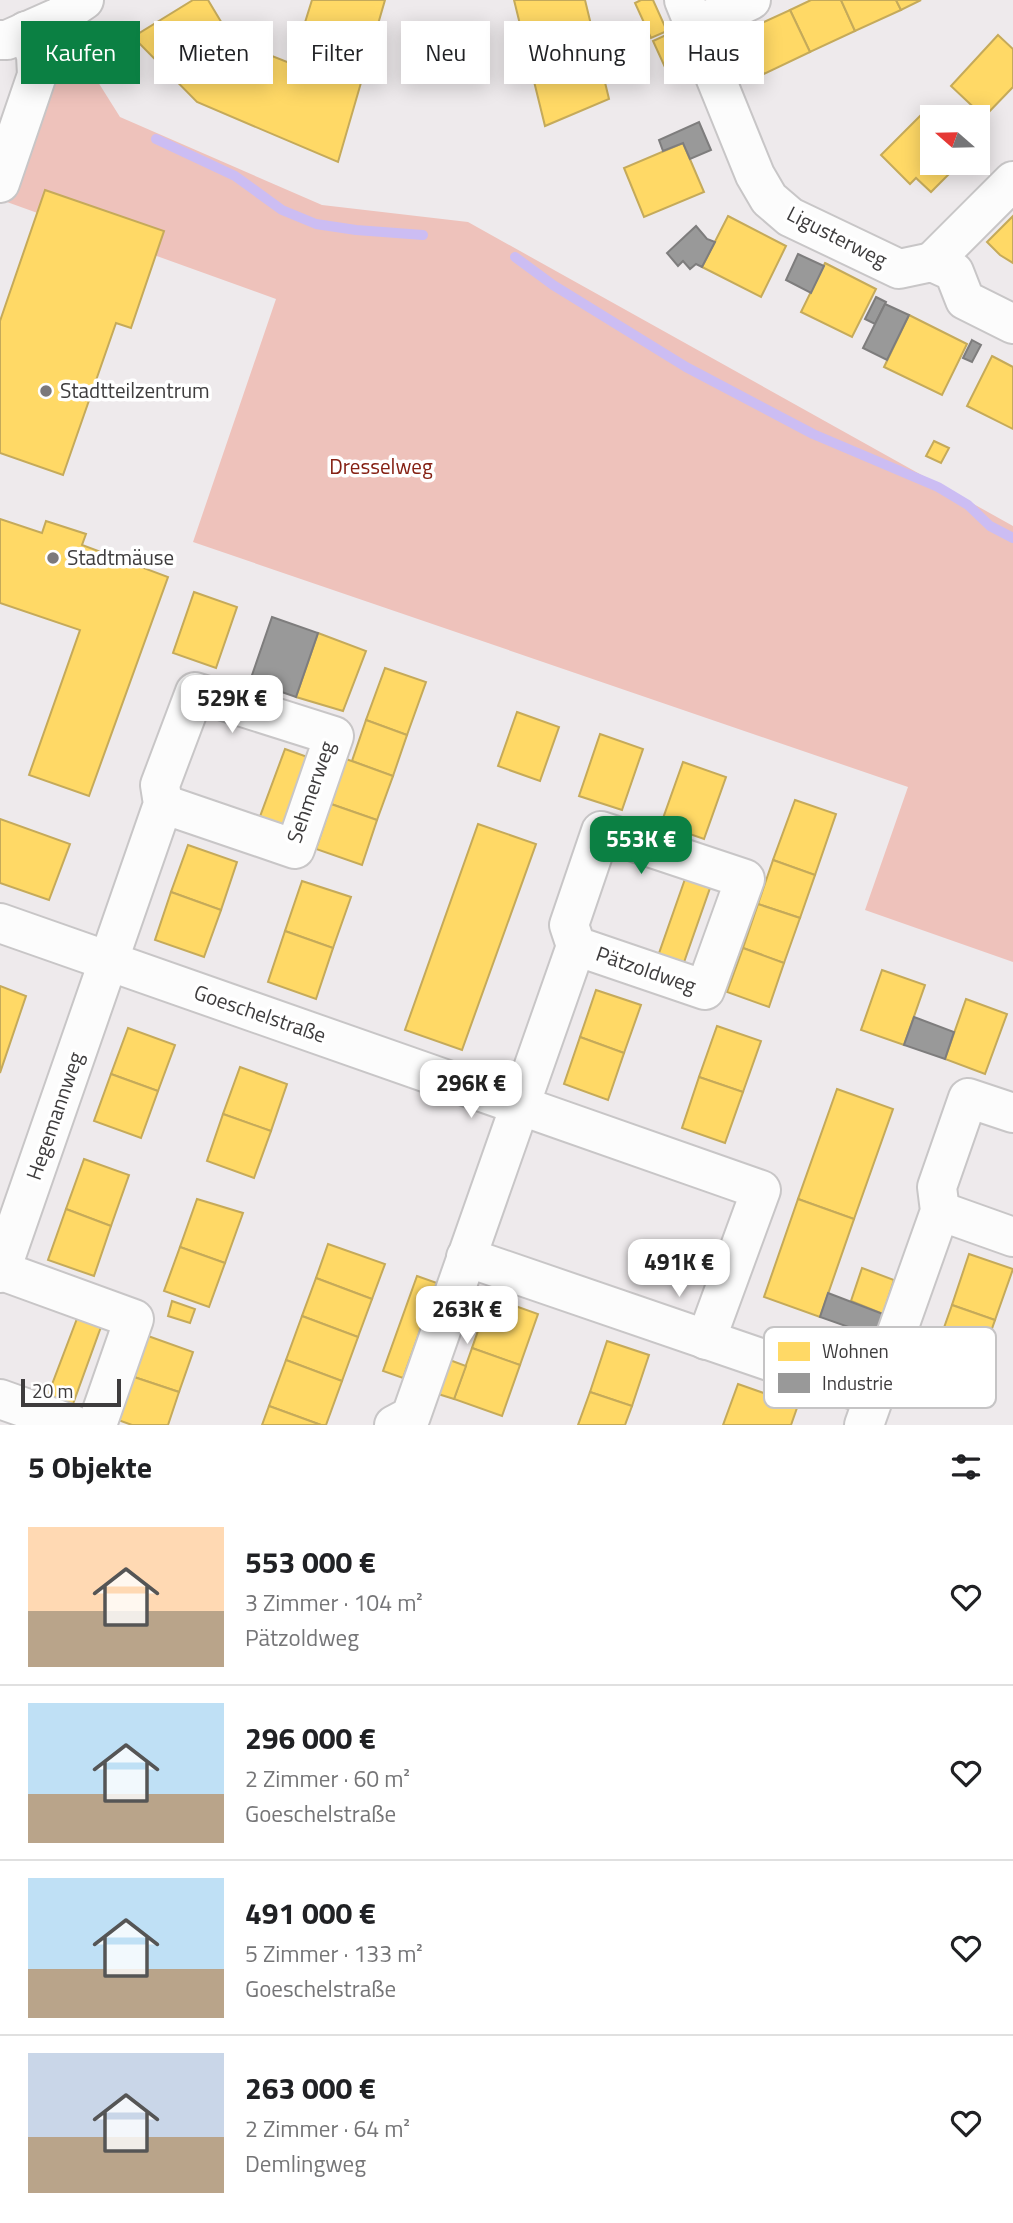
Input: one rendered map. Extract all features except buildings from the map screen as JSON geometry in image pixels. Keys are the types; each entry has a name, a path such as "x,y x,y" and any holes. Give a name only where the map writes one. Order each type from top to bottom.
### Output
{"street":[{"path":"0,183 37,75 36,55 13,36 59,17 84,0"},
{"path":"690,13 751,0"},
{"name":"Ligusterweg","path":"690,13 755,174 769,199 790,217 899,269 932,262"},
{"path":"1013,181 932,262 954,272 965,300 1013,324"},
{"name":"Sehmerweg","path":"108,961 163,804 160,785 195,692 334,736 295,849 163,804"},
{"name":"Pätzoldweg","path":"519,1105 576,946 569,925 601,831 745,879 705,990 576,946"},
{"name":"Goeschelstraße","path":"0,923 761,1189 706,1339"},
{"name":"Hegemannweg","path":"97,1425 134,1319 1,1272 108,961"},
{"path":"899,1327 940,1211 937,1187 968,1098 1013,1113"},
{"path":"414,1422 466,1257 519,1105"},
{"path":"940,1211 1013,1237"},
{"path":"466,1257 706,1339 764,1362"},
{"path":"0,1399 73,1425"}],"green space":[{"name":"Dresselweg","path":"43,84 99,84 120,117 322,205 468,222 1013,526 1013,962 865,910 908,787 193,542 276,299 7,202"}],"waterway":[{"path":"156,139 235,176 282,210 316,224 423,235"},
{"path":"515,257 553,285 686,367 813,434 938,487 968,505 990,526 1013,538"}],"place":[{"name":"Stadtteilzentrum","path":"46,391"},
{"name":"Stadtmäuse","path":"53,558"}]}
